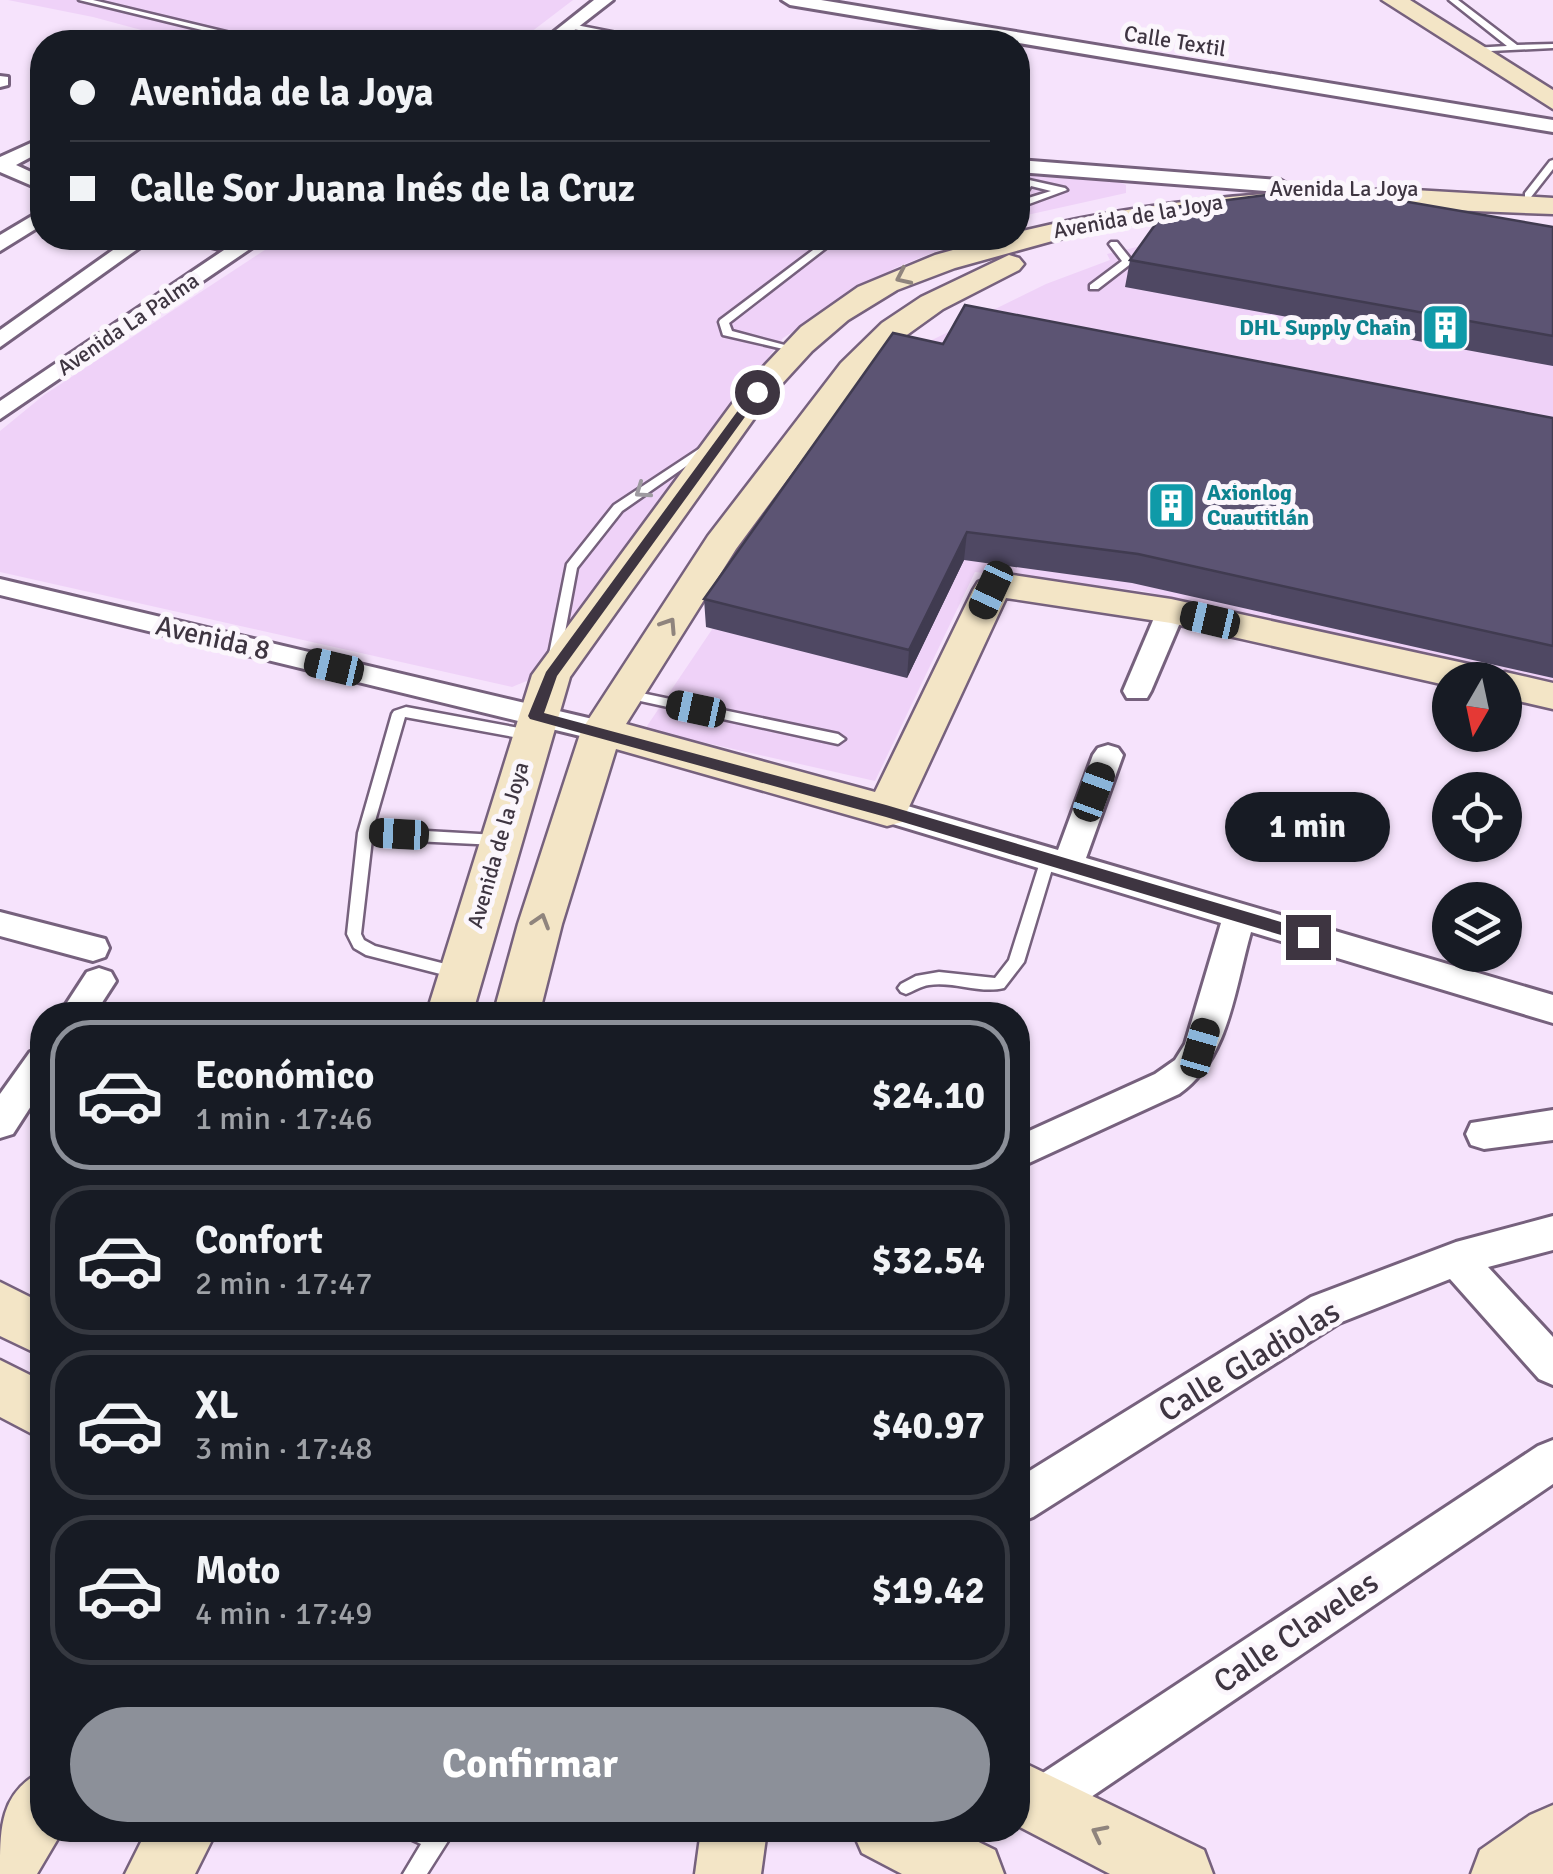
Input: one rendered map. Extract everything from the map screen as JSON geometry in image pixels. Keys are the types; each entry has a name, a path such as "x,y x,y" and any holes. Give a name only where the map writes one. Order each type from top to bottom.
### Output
{"main road":[{"path":"1398,1 1495,48 1553,82"},
{"path":"1495,48 1553,101"},
{"name":"Avenida La Joya","path":"1030,223 1137,187 1370,185 1545,193"},
{"name":"Avenida de la Joya","path":"1066,242 1198,203 1256,198 1545,193"},
{"name":"Avenida de la Joya","path":"1030,248 1174,219 1280,208 1362,207 1553,216"},
{"name":"Avenida La Joya","path":"1066,242 1114,244 1166,232 1350,218 1553,230"},
{"name":"Avenida de la Joya","path":"453,1002 550,675 723,436 792,350 848,305 909,272 1015,250"},
{"path":"983,255 1039,267"},
{"name":"Avenida de la Joya","path":"519,1002 601,731 722,544 852,370 894,330 942,304 983,255"},
{"path":"656,530 722,544"},
{"path":"601,731 886,811 991,590 999,584 1170,611 1432,669"},
{"path":"1522,689 1553,696"},
{"path":"0,1306 30,1324"},
{"path":"0,1386 30,1405"},
{"path":"1030,1799 1180,1874"},
{"path":"0,1874 30,1824"},
{"path":"1504,1874 1553,1838"},
{"path":"728,1874 732,1842"},
{"path":"909,1842 972,1874"}],"street":[{"path":"566,30 606,0"},
{"name":"Calle Textil","path":"790,0 972,30"},
{"name":"Calle Textil","path":"1030,40 1553,126"},
{"path":"0,165 30,150"},
{"path":"0,165 30,179"},
{"path":"1030,168 1137,187"},
{"path":"0,245 30,224"},
{"path":"0,340 125,250"},
{"name":"Avenida La Palma","path":"0,412 238,250"},
{"name":"Avenida 8","path":"0,587 478,714 532,726 601,731"},
{"path":"1137,691 1170,611"},
{"path":"1058,862 1108,754"},
{"path":"886,811 1553,1009"},
{"path":"1030,1148 1167,1084 1188,1070 1200,1048 1239,916"},
{"path":"0,924 93,948"},
{"path":"85,1002 100,981"},
{"path":"0,1123 30,1079"},
{"path":"1484,1134 1553,1125"},
{"name":"Calle Gladiolas","path":"1030,1495 1326,1310 1456,1259 1553,1234"},
{"path":"1456,1259 1553,1366"},
{"name":"Calle Claveles","path":"1030,1797 1553,1460"}],"lane":[{"path":"82,0 210,30"},
{"path":"1453,0 1495,48 1553,46"},
{"path":"571,26 591,30"},
{"path":"1545,193 1553,162"},
{"path":"1094,288 1128,262 1114,244"},
{"path":"792,350 726,333 724,322 818,250"},
{"path":"550,675 571,567 618,508 723,436"},
{"path":"624,694 838,739"},
{"path":"461,974 371,951 359,944 354,934 365,832 400,714 478,714"},
{"path":"365,832 501,841"},
{"path":"906,988 933,976 973,985 999,984 1016,962 1058,862"},
{"path":"414,1874 436,1842"}],"shaded area":[{"path":"8,0 573,0 534,30 141,30"},
{"path":"1030,171 1109,177 1126,185 1126,193 1030,214"},
{"name":"Axionlog Cuautitlán","path":"1188,235 1553,238 1553,684 1522,677 1522,662 1456,662 1143,591 975,572 875,781 645,729 859,411 904,360 932,340 1046,284 1110,260 1107,254"},
{"path":"265,250 939,250 895,268 783,338 611,564 529,680 512,687 0,572 0,431 44,395"}],"building":[{"name":"DHL Supply Chain","path":"1362,194 1553,227 1553,336 1130,260 1167,208 1266,195"},
{"name":"Axionlog Cuautitlán","path":"965,305 1553,418 1553,646 1138,554 967,532 909,650 704,599 893,333 943,344"}],"place":[{"name":"DHL Supply Chain","path":"1446,327"},
{"name":"Axionlog Cuautitlán","path":"1172,505"}],"route":[{"path":"757,392 550,675 536,716 886,811 1308,937"}]}
